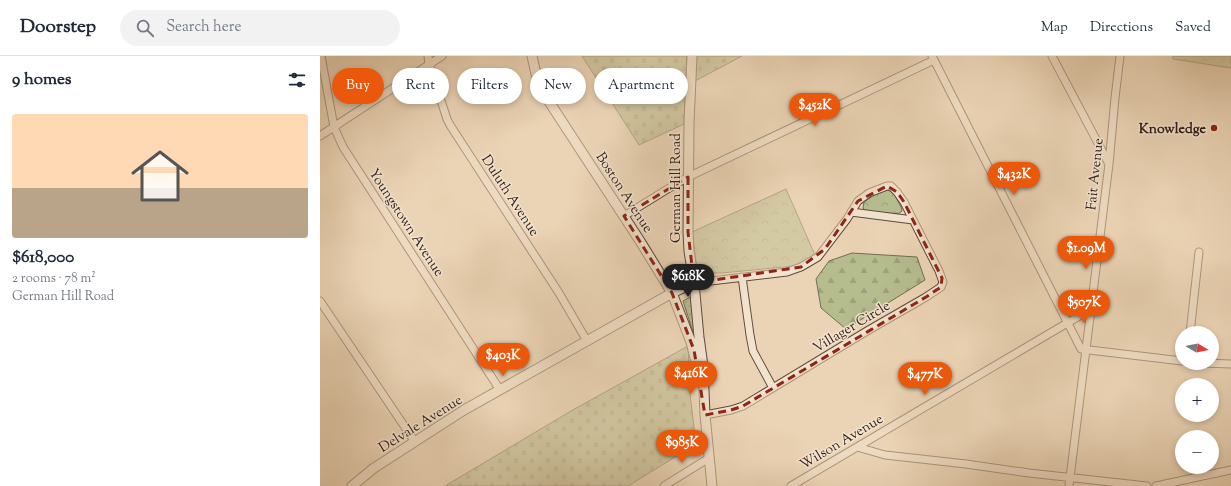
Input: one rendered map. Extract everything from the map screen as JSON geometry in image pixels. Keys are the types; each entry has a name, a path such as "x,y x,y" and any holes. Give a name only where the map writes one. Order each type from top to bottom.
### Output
{"street":[{"name":"Youngstown Avenue","path":"321,56 334,127 343,147 500,390"},
{"name":"Duluth Avenue","path":"428,56 447,119 559,293 587,341"},
{"path":"320,136 442,56"},
{"name":"Boston Avenue","path":"532,56 536,74 548,100 624,216 672,293 691,342 698,371 705,415"},
{"name":"German Hill Road","path":"692,56 688,178 688,232 703,366 705,415 712,486"},
{"path":"1052,56 1109,164"},
{"name":"Fait Avenue","path":"1069,486 1109,164 1114,98 1120,56"},
{"path":"624,216 688,178 933,58 1081,349 1175,360"},
{"name":"Villager Circle","path":"694,283 787,272 801,268 818,257 825,249 862,197 887,186 891,186 897,192 913,220 943,282 941,287 743,406 705,415"},
{"path":"851,212 913,220"},
{"path":"1191,326 1199,252"},
{"path":"742,277 753,351 773,388"},
{"name":"Delvale Avenue","path":"352,486 374,468 464,410 672,293 694,283"},
{"path":"320,301 415,442"},
{"name":"Wilson Avenue","path":"791,486 1091,309"},
{"path":"1219,364 1231,364"},
{"path":"857,447 885,455 1148,486"},
{"path":"664,486 709,458"},
{"path":"1156,486 1231,470"}],"highlighted area":[{"path":"688,177 688,232 694,283 801,267 825,249 858,201 887,186 897,192 904,202 942,278 941,287 926,297 743,406 731,410 705,415 694,350 672,293 624,216"}],"green space":[{"path":"582,56 687,56 686,68 594,68 594,75"},
{"path":"697,56 742,56 695,81"},
{"path":"1173,56 1231,56 1231,68 1173,59"},
{"path":"613,104 685,104 684,124 639,145"},
{"path":"786,189 815,255 794,266 722,273 703,273 697,269 692,232"},
{"path":"887,190 893,192 901,207 902,211 898,214 866,211 863,208 864,202 877,193"},
{"path":"852,253 917,257 925,280 846,329 821,308 816,279 829,261"},
{"path":"692,296 696,341 683,301"},
{"path":"688,346 690,394 696,444 628,486 445,486 571,411"}],"place":[{"name":"Knowledge","path":"1214,128"}]}
